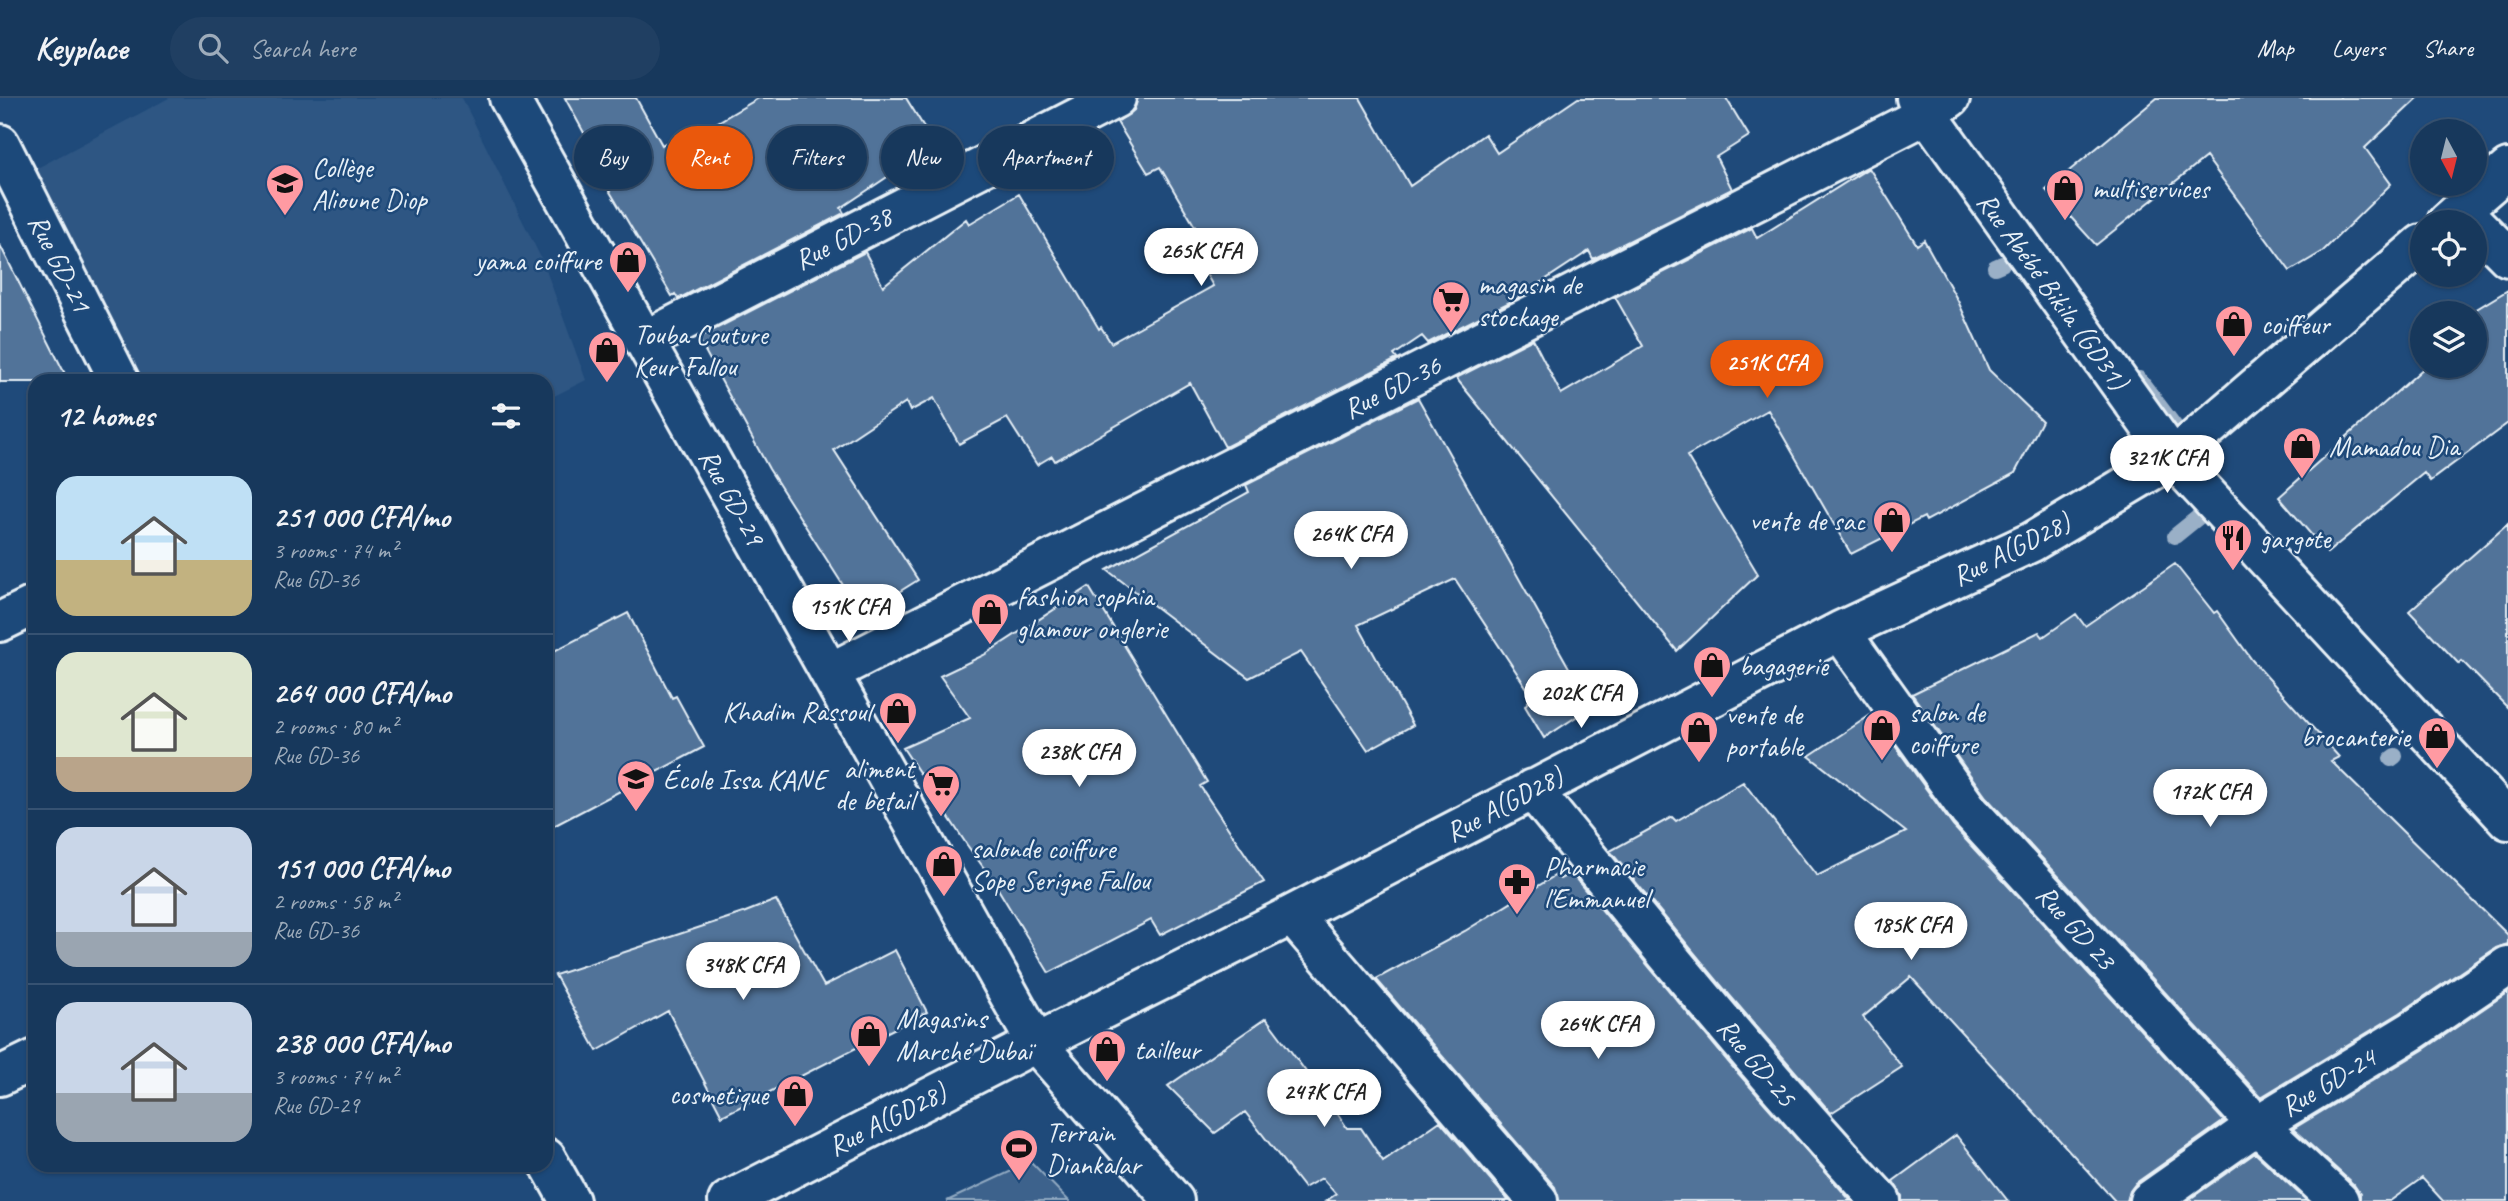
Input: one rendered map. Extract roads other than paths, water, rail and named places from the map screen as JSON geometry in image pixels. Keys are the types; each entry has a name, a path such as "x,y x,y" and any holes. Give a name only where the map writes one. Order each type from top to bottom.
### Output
{"street":[{"name":"Rue GD-29","path":"509,98 1036,1042 1174,1201"},
{"name":"Rue GD-38","path":"644,341 1116,98"},
{"name":"Rue Abébé Bikila (GD31)","path":"1931,103 2173,458 2508,820"},
{"name":"Rue GD-36","path":"831,672 1931,103"},
{"name":"Rue GD-21","path":"6,169 116,374"},
{"path":"2472,210 2508,169"},
{"path":"2487,239 2508,257"},
{"name":"Rue A(GD28)","path":"728,1201 1036,1042 1292,915 1840,631 2032,542 2173,458 2410,254"},
{"path":"0,622 28,608"},
{"name":"Rue GD 23","path":"1840,631 1969,811 2256,1125 2339,1201"},
{"name":"Rue GD-25","path":"1532,789 1803,1117 1881,1201"},
{"path":"1292,915 1538,1201"},
{"name":"Rue GD-24","path":"2149,1201 2256,1125 2412,1031 2508,966"},
{"path":"0,1076 28,1062"},
{"path":"553,1171 570,1201"}],"waterway":[{"path":"1995,267 2002,264"},
{"path":"2139,379 2189,445"},
{"path":"2175,536 2217,502"},
{"path":"2391,759 2395,756"}],"place":[{"name":"Collège Alioune Diop","path":"285,217"},
{"name":"multiservices","path":"2065,222"},
{"name":"yama coiffure","path":"628,294"},
{"name":"magasin de stockage","path":"1451,334"},
{"name":"coiffeur","path":"2234,358"},
{"name":"Touba Couture Keur Fallou","path":"607,384"},
{"name":"Mamadou Dia","path":"2302,480"},
{"name":"vente de sac","path":"1892,554"},
{"name":"gargote","path":"2233,572"},
{"name":"fashion sophia glamour onglerie","path":"990,646"},
{"name":"bagagerie","path":"1712,699"},
{"name":"Khadim Rassoul","path":"898,745"},
{"name":"salon de coiffure","path":"1882,762"},
{"name":"vente de portable","path":"1699,764"},
{"name":"brocanterie","path":"2437,770"},
{"name":"École Issa KANE","path":"636,813"},
{"name":"aliment de betail","path":"941,818"},
{"name":"salonde coiffure Sope Serigne Fallou","path":"944,898"},
{"name":"Pharmacie l'Emmanuel","path":"1517,916"},
{"name":"Magasins Marché Dubaï","path":"869,1068"},
{"name":"tailleur","path":"1107,1083"},
{"name":"cosmetique","path":"795,1128"},
{"name":"Terrain Diankalar","path":"1019,1182"}]}
